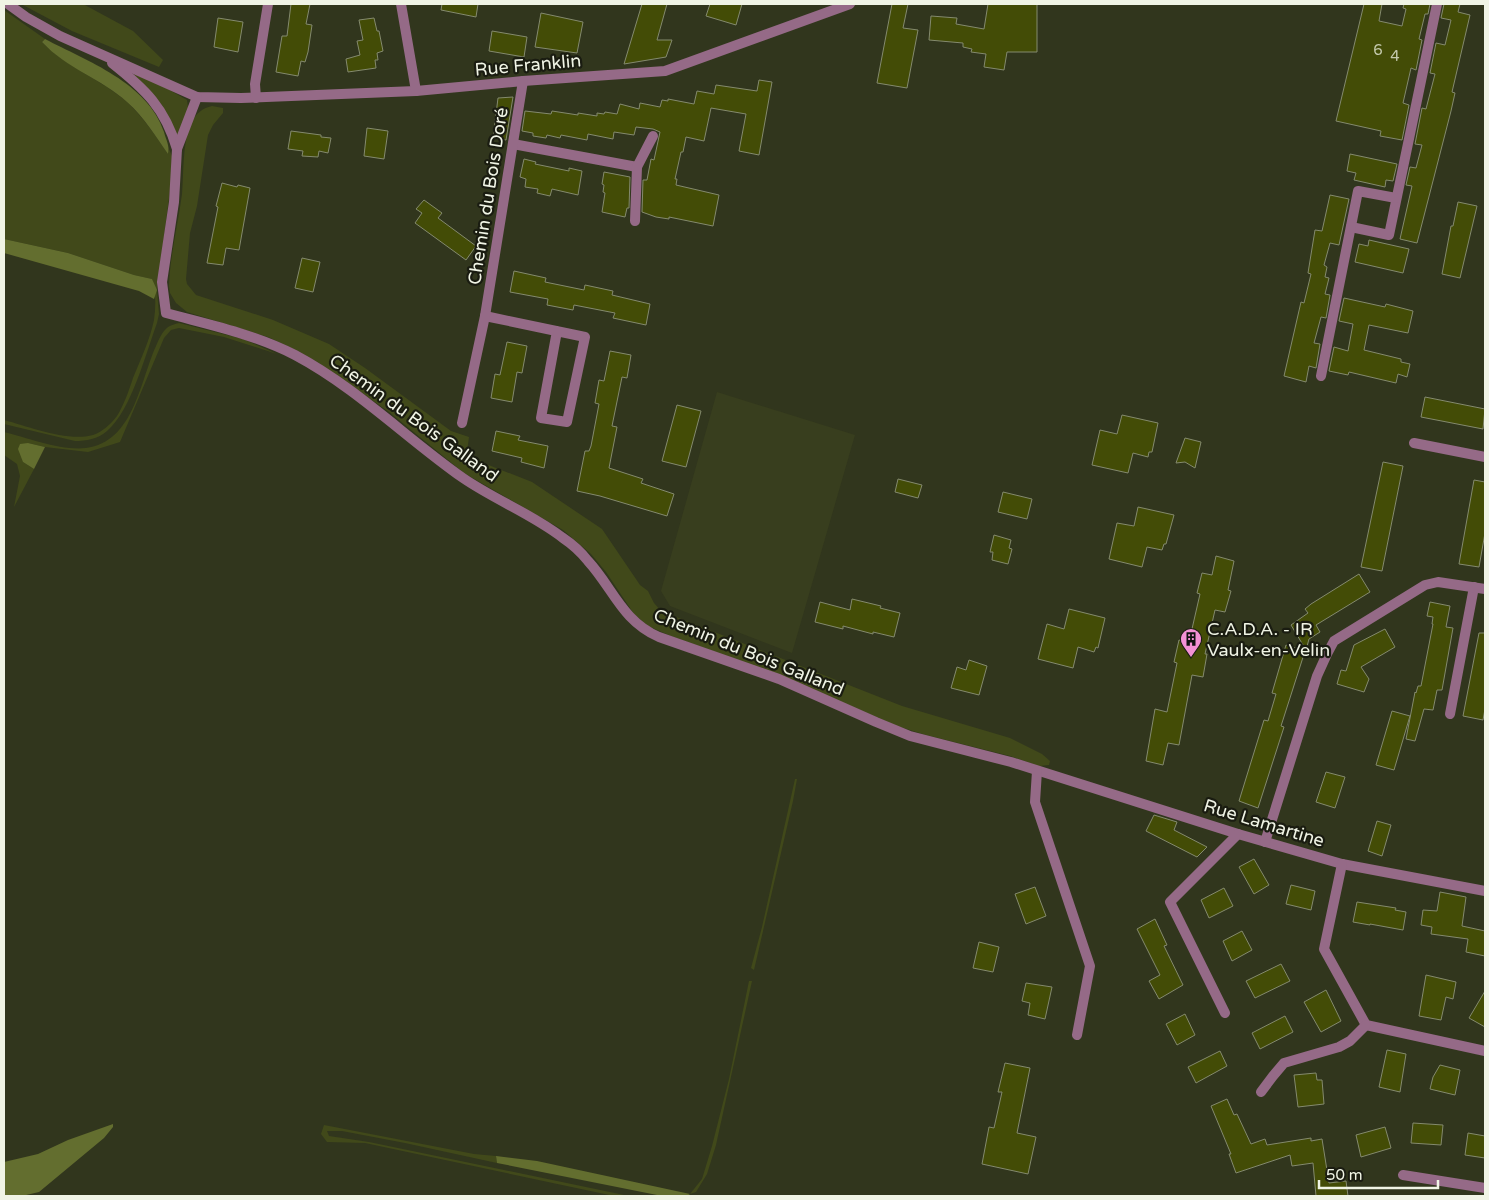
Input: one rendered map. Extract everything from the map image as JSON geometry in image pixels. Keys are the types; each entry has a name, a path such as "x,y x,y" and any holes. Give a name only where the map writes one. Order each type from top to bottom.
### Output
{"street":[{"path":"8,4 45,28 197,97"},
{"path":"256,98 255,84 268,4"},
{"path":"401,4 416,91"},
{"name":"Rue Franklin","path":"197,97 256,98 416,91 665,71 850,4"},
{"path":"1351,227 1389,234 1437,4"},
{"path":"106,57 129,76 156,104 172,134 177,149"},
{"name":"Chemin du Bois Doré","path":"462,423 485,316 523,81"},
{"name":"Chemin du Bois Galland","path":"197,97 177,149 174,202 162,282 166,313 259,338 312,365 397,425 464,478 538,520 564,538 589,561 631,618 652,634 779,679 893,730 1037,770"},
{"path":"635,220 637,167 653,136"},
{"path":"513,144 637,167"},
{"path":"1320,376 1358,191 1396,198"},
{"path":"485,316 557,331 585,337 567,422 541,418 557,331"},
{"path":"1414,443 1485,457"},
{"path":"1265,842 1317,676 1334,641 1425,584 1438,582 1485,589"},
{"path":"1450,714 1474,587"},
{"path":"1037,770 1035,802 1090,966 1077,1035"},
{"name":"Rue Lamartine","path":"1037,770 1238,834 1342,864 1485,891"},
{"path":"1225,1013 1170,902 1238,834"},
{"path":"1342,864 1324,949 1366,1025 1485,1052"},
{"path":"1261,1092 1284,1063 1339,1047 1350,1041 1366,1025"},
{"path":"1403,1175 1485,1188"}],"shaded area":[{"path":"21,4 83,4 133,31 163,60 159,67 72,31"},
{"path":"4,10 45,39 42,42 62,59 127,102 144,120 168,154 169,149 172,156 171,183 157,290 159,314 157,323 137,381 116,422 100,436 88,440 75,441 4,424 4,420 48,433 72,437 93,435 109,425 117,416 124,402 145,349 154,320 155,294 152,279 134,275 68,253 4,239"},
{"path":"135,74 161,85 187,100 188,108 178,136 162,105 133,75"},
{"path":"212,106 223,108 223,113 213,125 208,135 197,206 190,233 186,279 187,284 196,295 273,320 329,344 451,431 469,437 467,452 486,464 532,482 602,529 640,585 648,591 654,603 661,611 902,706 1010,738 1042,754 1050,761 1049,765 1039,766 1010,756 897,726 774,673 648,626 634,614 606,572 591,554 563,530 464,473 389,412 319,363 268,337 187,312 176,303 170,293 169,286 182,194 186,138 196,116"},
{"path":"179,323 243,339 277,354 224,337 179,328 171,330 164,338 120,442 88,452 28,443 23,462 34,469 14,507 20,476 17,464 4,455 4,432 66,448 86,448 102,443 115,434 133,408 162,333 168,327"},
{"path":"717,392 855,435 792,653 670,606 661,591"},
{"path":"795,779 797,779 793,801 754,970 751,968"},
{"path":"749,981 752,981 716,1145 707,1174 696,1192 690,1194 702,1179 712,1146 729,1079"},
{"path":"324,1125 474,1154 496,1156 497,1163 342,1131 327,1131 329,1136 369,1142 629,1196 614,1196 365,1143 327,1142 321,1134"}],"green space":[{"path":"45,39 114,75 145,100 156,115 164,132 168,154 144,121 127,102 107,87 62,60 42,42"},
{"path":"4,239 68,253 134,275 152,279 157,290 154,299 139,291 4,253"},
{"path":"28,443 45,447 34,469 23,462 18,449 20,444"},
{"path":"113,1124 113,1127 104,1138 39,1192 22,1196 4,1196 4,1162 38,1154 68,1140"},
{"path":"496,1156 537,1161 690,1194 687,1196 662,1196 497,1163"}],"building":[{"path":"291,4 310,4 306,24 312,25 308,52 305,62 301,61 298,76 276,72 282,36 287,36"},
{"path":"442,4 478,4 476,17 441,10"},
{"path":"642,4 667,4 657,40 672,40 666,57 624,64"},
{"path":"710,4 742,4 736,25 706,16"},
{"path":"892,4 908,4 903,28 918,30 907,88 877,83"},
{"path":"988,4 1037,4 1037,52 1007,52 1004,70 984,67 986,54 971,52 972,49 963,47 963,43 929,40 931,16 957,18 956,24 984,29"},
{"path":"1364,4 1382,4 1379,21 1402,26 1406,9 1403,8 1404,4 1430,4 1428,14 1425,14 1419,39 1422,40 1416,70 1411,68 1403,103 1409,105 1402,140 1380,136 1381,131 1336,121"},
{"path":"1444,4 1460,4 1458,12 1470,15 1452,92 1455,93 1451,111 1417,243 1400,239 1412,186 1406,185 1410,167 1416,168 1422,145 1415,144 1422,108 1426,109 1435,74 1430,73 1436,43 1445,45 1451,20 1441,18"},
{"path":"541,13 583,22 577,53 535,47"},
{"path":"218,18 243,22 238,52 214,47"},
{"path":"374,18 383,51 377,53 378,60 375,60 376,68 348,72 346,59 360,55 357,41 363,40 359,20"},
{"path":"492,31 527,37 524,57 489,51"},
{"path":"759,80 772,82 759,155 739,151 746,114 711,108 704,141 686,137 683,152 681,152 675,179 677,179 676,185 719,195 713,226 669,217 669,219 656,217 642,212 643,180 647,180 651,159 654,160 660,132 653,129 636,127 634,135 614,132 613,139 588,134 587,140 561,135 560,138 547,135 546,138 533,136 533,133 522,131 525,111 551,114 552,111 597,116 597,113 604,114 605,112 617,114 620,104 639,109 640,103 660,107 662,100 668,101 668,99 694,104 697,91 714,94 716,85 757,91"},
{"path":"513,97 506,140 493,138 498,98"},
{"path":"367,128 388,131 384,159 364,156"},
{"path":"291,131 331,138 328,153 319,151 318,157 302,156 303,151 288,149"},
{"path":"1350,154 1397,164 1393,181 1386,180 1385,187 1354,180 1356,173 1347,171"},
{"path":"524,159 536,162 535,164 569,171 569,168 582,171 578,195 552,189 550,196 537,193 538,189 525,187 526,179 520,177"},
{"path":"604,172 630,177 629,208 627,208 625,217 602,212 605,193 603,192 604,185 602,184"},
{"path":"222,183 250,188 239,250 226,248 223,265 207,263 218,207 216,206"},
{"path":"1330,195 1349,199 1339,245 1330,243 1324,265 1327,267 1325,277 1329,278 1325,294 1330,295 1326,318 1321,317 1314,343 1320,344 1316,368 1309,366 1306,382 1284,376 1301,302 1304,303 1311,274 1308,273 1315,230 1322,231"},
{"path":"424,200 442,213 438,218 476,246 466,260 415,223 422,213 416,209"},
{"path":"1458,202 1477,206 1460,278 1442,274 1451,226 1453,226"},
{"path":"1369,240 1409,249 1403,273 1355,262 1359,244 1368,246"},
{"path":"302,258 320,262 313,292 295,288"},
{"path":"514,271 546,278 545,282 584,290 585,285 613,291 612,295 650,304 646,325 613,318 615,313 574,305 573,310 547,305 548,299 510,292"},
{"path":"1344,298 1385,307 1386,304 1413,311 1408,333 1369,325 1364,350 1401,359 1401,362 1410,364 1407,377 1398,374 1396,383 1349,372 1348,375 1329,371 1334,347 1348,351 1353,324 1339,321"},
{"path":"507,342 527,346 522,373 517,372 512,402 491,398 495,374 500,375"},
{"path":"610,351 631,355 627,378 622,377 612,426 617,427 609,468 643,479 641,483 674,494 667,516 577,491 585,451 589,451 591,446 599,404 595,403 599,380 604,381"},
{"path":"1425,397 1485,409 1483,429 1421,417"},
{"path":"677,405 701,411 686,467 662,461"},
{"path":"1122,415 1158,423 1152,452 1149,452 1148,457 1133,453 1128,473 1092,465 1100,430 1117,434"},
{"path":"496,431 520,436 518,440 548,446 544,468 521,462 522,458 492,451"},
{"path":"1185,438 1201,442 1195,468 1185,462 1176,463"},
{"path":"1383,462 1403,466 1382,571 1361,567"},
{"path":"898,479 922,485 918,498 895,492"},
{"path":"1474,480 1485,482 1485,533 1479,567 1459,564"},
{"path":"1003,492 1032,499 1027,519 998,512"},
{"path":"1138,507 1174,515 1166,544 1164,544 1162,550 1147,547 1142,567 1109,559 1117,523 1134,526"},
{"path":"994,535 1011,540 1009,548 1012,549 1008,564 992,560 993,552 990,552"},
{"name":"C.A.D.A. - IR Vaulx-en-Velin","path":"1216,556 1234,561 1228,590 1231,591 1225,612 1215,610 1205,654 1207,654 1203,677 1192,675 1179,745 1168,743 1163,765 1146,761 1155,709 1167,712 1177,663 1174,662 1179,640 1189,642 1200,594 1197,593 1202,573 1212,575"},
{"path":"1359,574 1370,592 1316,625 1320,632 1309,639 1306,650 1291,625 1308,613 1305,609 1311,604"},
{"path":"852,599 900,613 894,637 843,626 843,629 815,622 820,602 850,610"},
{"path":"1430,602 1450,606 1446,627 1453,628 1442,690 1437,690 1433,710 1424,709 1415,741 1406,739 1415,692 1418,686 1421,686 1433,624 1433,617 1427,616"},
{"path":"1069,609 1105,618 1098,648 1096,647 1094,652 1078,647 1073,668 1038,659 1047,624 1064,629"},
{"path":"1385,629 1395,647 1361,667 1369,679 1364,692 1337,684 1341,670 1346,671 1354,645"},
{"path":"1479,633 1485,633 1485,709 1483,720 1463,716"},
{"path":"1286,645 1305,651 1281,726 1284,727 1258,808 1239,801 1264,720 1268,721 1276,694 1272,693"},
{"path":"969,660 987,666 979,695 951,688 957,667 966,670"},
{"path":"1392,711 1410,716 1394,770 1376,765"},
{"path":"1326,772 1345,777 1335,808 1316,802"},
{"path":"1154,815 1177,822 1174,830 1207,847 1197,857 1146,831"},
{"path":"1377,821 1391,825 1382,856 1368,851"},
{"path":"1254,859 1269,885 1254,894 1239,867"},
{"path":"1291,885 1315,891 1311,910 1286,904"},
{"path":"1035,887 1046,916 1026,924 1015,894"},
{"path":"1224,888 1233,906 1209,918 1201,900"},
{"path":"1440,892 1466,897 1462,926 1485,931 1485,956 1466,952 1468,939 1431,934 1432,927 1421,925 1423,910 1437,911"},
{"path":"1357,902 1396,908 1395,910 1406,912 1403,930 1353,922"},
{"path":"1155,919 1167,945 1164,946 1183,985 1159,999 1149,981 1160,975 1137,929"},
{"path":"1242,931 1252,950 1232,961 1223,941"},
{"path":"979,942 999,947 993,972 973,968"},
{"path":"1281,964 1290,981 1255,998 1246,981"},
{"path":"1426,975 1456,982 1453,999 1446,997 1441,1020 1419,1016"},
{"path":"1026,983 1052,987 1045,1019 1028,1015 1030,1003 1022,1001"},
{"path":"1326,990 1341,1021 1321,1032 1304,1002"},
{"path":"1485,991 1485,1027 1469,1018"},
{"path":"1185,1014 1195,1035 1177,1045 1166,1024"},
{"path":"1285,1016 1293,1032 1260,1049 1252,1033"},
{"path":"1387,1050 1406,1054 1400,1092 1379,1087"},
{"path":"1220,1051 1227,1066 1196,1083 1188,1067"},
{"path":"1005,1063 1030,1068 1017,1133 1036,1137 1028,1174 982,1164 989,1127 994,1128 1002,1092 998,1092"},
{"path":"1440,1065 1460,1070 1455,1095 1430,1089 1433,1077"},
{"path":"1316,1073 1317,1080 1322,1080 1324,1104 1298,1107 1294,1075"},
{"path":"1227,1099 1234,1115 1237,1114 1251,1144 1265,1139 1267,1145 1311,1138 1311,1141 1322,1139 1329,1183 1346,1181 1348,1196 1316,1196 1313,1163 1292,1166 1290,1155 1236,1173 1229,1154 1231,1154 1211,1106"},
{"path":"1413,1123 1443,1125 1441,1145 1411,1143"},
{"path":"1385,1127 1391,1148 1361,1157 1356,1135"},
{"path":"1468,1133 1485,1136 1485,1158 1465,1155"}],"place":[{"name":"C.A.D.A. - IR Vaulx-en-Velin","path":"1191,658"}]}
